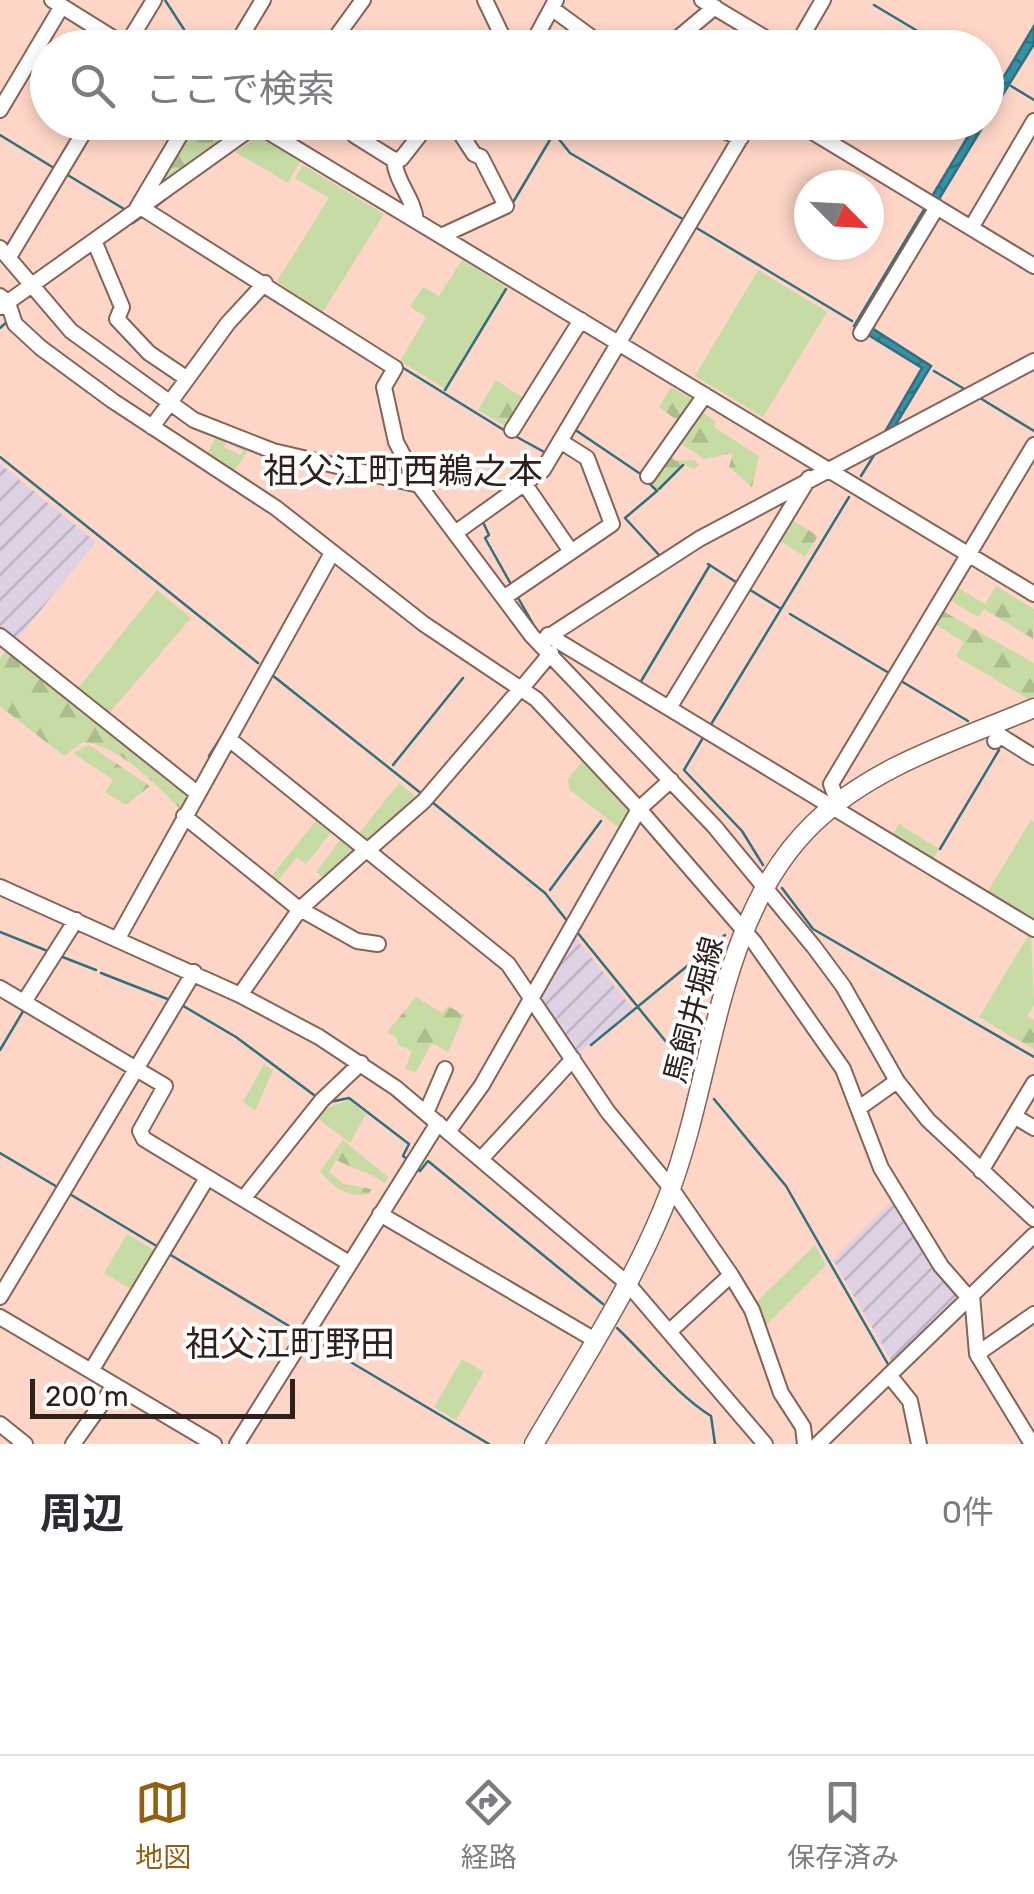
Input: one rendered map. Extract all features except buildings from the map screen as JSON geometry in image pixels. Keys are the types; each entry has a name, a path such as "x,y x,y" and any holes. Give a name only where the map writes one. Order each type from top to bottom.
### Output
{"main road":[{"name":"馬飼井堀線","path":"534,1444 628,1284 671,1188 743,933 764,888 799,838 830,803 905,762 993,733 1034,708"}],"street":[{"path":"137,30 154,0"},
{"path":"244,30 262,0"},
{"path":"342,30 364,0"},
{"path":"485,0 499,30"},
{"path":"805,30 823,0"},
{"path":"43,30 57,3 101,30"},
{"path":"683,30 708,4 752,30"},
{"path":"540,30 555,5 585,30"},
{"path":"0,110 30,54"},
{"path":"971,228 1034,121"},
{"path":"78,140 4,252 71,331 167,404 229,436 419,485"},
{"path":"139,210 178,140"},
{"path":"236,140 34,287 3,302 15,324 152,427 276,508 424,624 521,688 640,809 743,933 843,1069 881,1168 941,1266 971,1296 977,1354 1032,1438"},
{"path":"284,140 1034,594"},
{"path":"362,140 394,160 401,159 416,140"},
{"path":"441,236 506,206 481,158 465,140"},
{"path":"456,533 542,470 739,140"},
{"path":"826,140 1034,266"},
{"path":"394,160 396,175 416,221"},
{"path":"863,330 933,205"},
{"path":"139,210 265,283 304,313 395,368 384,387 386,413 419,485 505,597 671,780 843,986 897,1080 928,1120 1034,1219"},
{"path":"94,243 122,307 116,320 148,352 186,378"},
{"path":"152,427 186,378 265,283"},
{"path":"512,430 581,320"},
{"path":"240,995 299,909 424,801 521,688 546,643 699,538 1034,361"},
{"path":"648,476 705,395"},
{"path":"505,597 612,524 585,456 560,440"},
{"path":"830,803 830,784 1034,446"},
{"path":"669,708 810,478"},
{"path":"524,483 570,550"},
{"path":"118,938 332,553"},
{"path":"546,643 669,708 1034,929"},
{"path":"3,644 197,793"},
{"path":"993,733 1034,757"},
{"path":"993,733 995,742 1034,766"},
{"path":"229,739 508,964 608,1112 671,1188 731,1275 752,1310 781,1394 802,1427 805,1444"},
{"path":"237,1444 438,1123 482,1085 640,809 671,780"},
{"path":"184,816 299,909 358,941 378,944"},
{"path":"0,887 194,972 361,1063 628,1284 764,1444"},
{"path":"24,1002 76,920"},
{"path":"0,1297 194,972"},
{"path":"1,991 165,1086 140,1131 142,1137 349,1262"},
{"path":"481,1159 573,1059"},
{"path":"243,1199 322,1100 361,1063"},
{"path":"438,1123 445,1069"},
{"path":"859,1108 897,1080"},
{"path":"981,1171 1034,1083"},
{"path":"1014,1116 1034,1128"},
{"path":"91,1371 207,1178"},
{"path":"380,1214 595,1340"},
{"path":"818,1444 1034,1235"},
{"path":"671,1330 731,1275"},
{"path":"977,1354 1034,1314"},
{"path":"0,1317 214,1444"},
{"path":"889,1375 910,1401 919,1444"},
{"path":"72,1444 115,1385"},
{"path":"0,1424 25,1444"}],"shaded area":[{"path":"0,464 96,542 15,642 0,630"},
{"path":"572,934 633,1009 575,1056 536,996"},
{"path":"895,1198 963,1297 894,1365 833,1260"}],"green space":[{"path":"181,140 231,140 169,186 156,181"},
{"path":"252,140 265,140 300,161 288,183 235,152"},
{"path":"303,165 384,214 321,315 277,281 329,198 295,178"},
{"path":"462,260 506,287 444,388 400,361 426,317 410,307 423,287 439,296"},
{"path":"758,270 827,312 763,417 695,376"},
{"path":"496,380 528,401 510,429 478,410"},
{"path":"671,387 697,402 681,423 659,407"},
{"path":"699,410 716,421 714,427 759,456 752,487 729,467 733,453 704,459 675,440 693,425 688,422"},
{"path":"217,435 227,439 224,447 240,455 243,451 234,446 236,442 250,447 232,474 205,457"},
{"path":"668,455 676,461 695,460 699,465 694,469 682,464 657,489 651,481"},
{"path":"787,517 818,536 805,557 775,538"},
{"path":"955,586 985,604 996,586 1034,609 1033,639 984,609 978,617 948,599"},
{"path":"157,590 191,618 106,717 75,692"},
{"path":"941,610 1034,663 1034,696 1028,699 956,656 964,642 933,623"},
{"path":"7,649 192,794 182,811 137,768 111,751 83,742 64,756 0,706 0,658"},
{"path":"89,745 150,786 126,805 105,792 113,780 73,753"},
{"path":"585,758 634,808 623,831 569,789 568,779"},
{"path":"399,783 421,801 370,846 356,837"},
{"path":"319,817 334,829 306,864 297,857 275,884 269,879"},
{"path":"1031,820 1034,822 1034,926 985,896"},
{"path":"899,824 939,849 931,863 890,838"},
{"path":"343,836 361,850 328,881 316,872"},
{"path":"1031,931 1034,1005 1014,1038 979,1017"},
{"path":"416,997 442,1013 448,1006 464,1015 448,1052 432,1043 416,1072 405,1069 412,1051 398,1045 397,1038 387,1032"},
{"path":"1028,1016 1034,1020 1034,1049 1014,1038"},
{"path":"264,1064 273,1070 255,1111 243,1102"},
{"path":"349,1100 366,1114 350,1143 313,1115 321,1104 327,1108"},
{"path":"343,1140 389,1178 384,1183 336,1160 329,1172 344,1184 371,1189 369,1194 342,1190 320,1171"},
{"path":"127,1234 159,1253 136,1292 104,1273"},
{"path":"815,1245 826,1265 762,1329 753,1305"},
{"path":"462,1359 484,1372 456,1420 434,1407"}],"water":[{"path":"1034,26 1034,44 1004,93 1004,76"},
{"path":"966,140 975,140 864,323 931,366 892,431 886,430 922,368 854,326"}],"waterway":[{"path":"165,0 184,30"},
{"path":"874,5 916,30"},
{"path":"1011,86 1034,100"},
{"path":"0,135 54,168"},
{"path":"512,204 550,140"},
{"path":"560,140 570,153 686,221"},
{"path":"66,174 124,209"},
{"path":"154,208 172,194"},
{"path":"133,223 143,216"},
{"path":"695,227 852,321"},
{"path":"445,390 506,289"},
{"path":"0,328 8,321"},
{"path":"400,366 507,432"},
{"path":"934,371 966,390"},
{"path":"980,398 1034,431"},
{"path":"574,429 642,475"},
{"path":"515,436 546,453"},
{"path":"861,476 876,452"},
{"path":"0,457 258,663"},
{"path":"485,503 540,462"},
{"path":"659,489 683,465"},
{"path":"647,481 657,491 625,518 660,556"},
{"path":"710,726 849,497"},
{"path":"482,520 489,535 485,538 512,586"},
{"path":"708,564 736,582"},
{"path":"640,683 710,565"},
{"path":"747,588 781,609"},
{"path":"517,596 536,629"},
{"path":"790,614 889,673"},
{"path":"272,675 422,794"},
{"path":"393,765 463,678"},
{"path":"901,681 968,721"},
{"path":"209,756 227,728"},
{"path":"704,736 684,770 742,831 763,865"},
{"path":"940,849 999,750"},
{"path":"432,802 545,893 568,922"},
{"path":"550,890 601,821"},
{"path":"782,888 813,929 1034,1057"},
{"path":"0,932 50,952"},
{"path":"577,932 693,1075"},
{"path":"591,1045 725,935"},
{"path":"60,956 96,970"},
{"path":"101,973 170,1000"},
{"path":"180,1004 236,1037 318,1098"},
{"path":"0,1050 25,1008"},
{"path":"325,1103 349,1098 409,1144 403,1156 407,1159"},
{"path":"714,1099 786,1186 889,1366"},
{"path":"0,1153 59,1188"},
{"path":"416,1168 420,1171 428,1161 603,1304"},
{"path":"68,1193 160,1248"},
{"path":"169,1254 299,1332"},
{"path":"617,1328 674,1386 711,1416 715,1444"},
{"path":"310,1338 489,1444"}],"district":[{"name":"祖父江町西鵜之本","path":"403,471"},
{"name":"祖父江町野田","path":"290,1344"}]}
